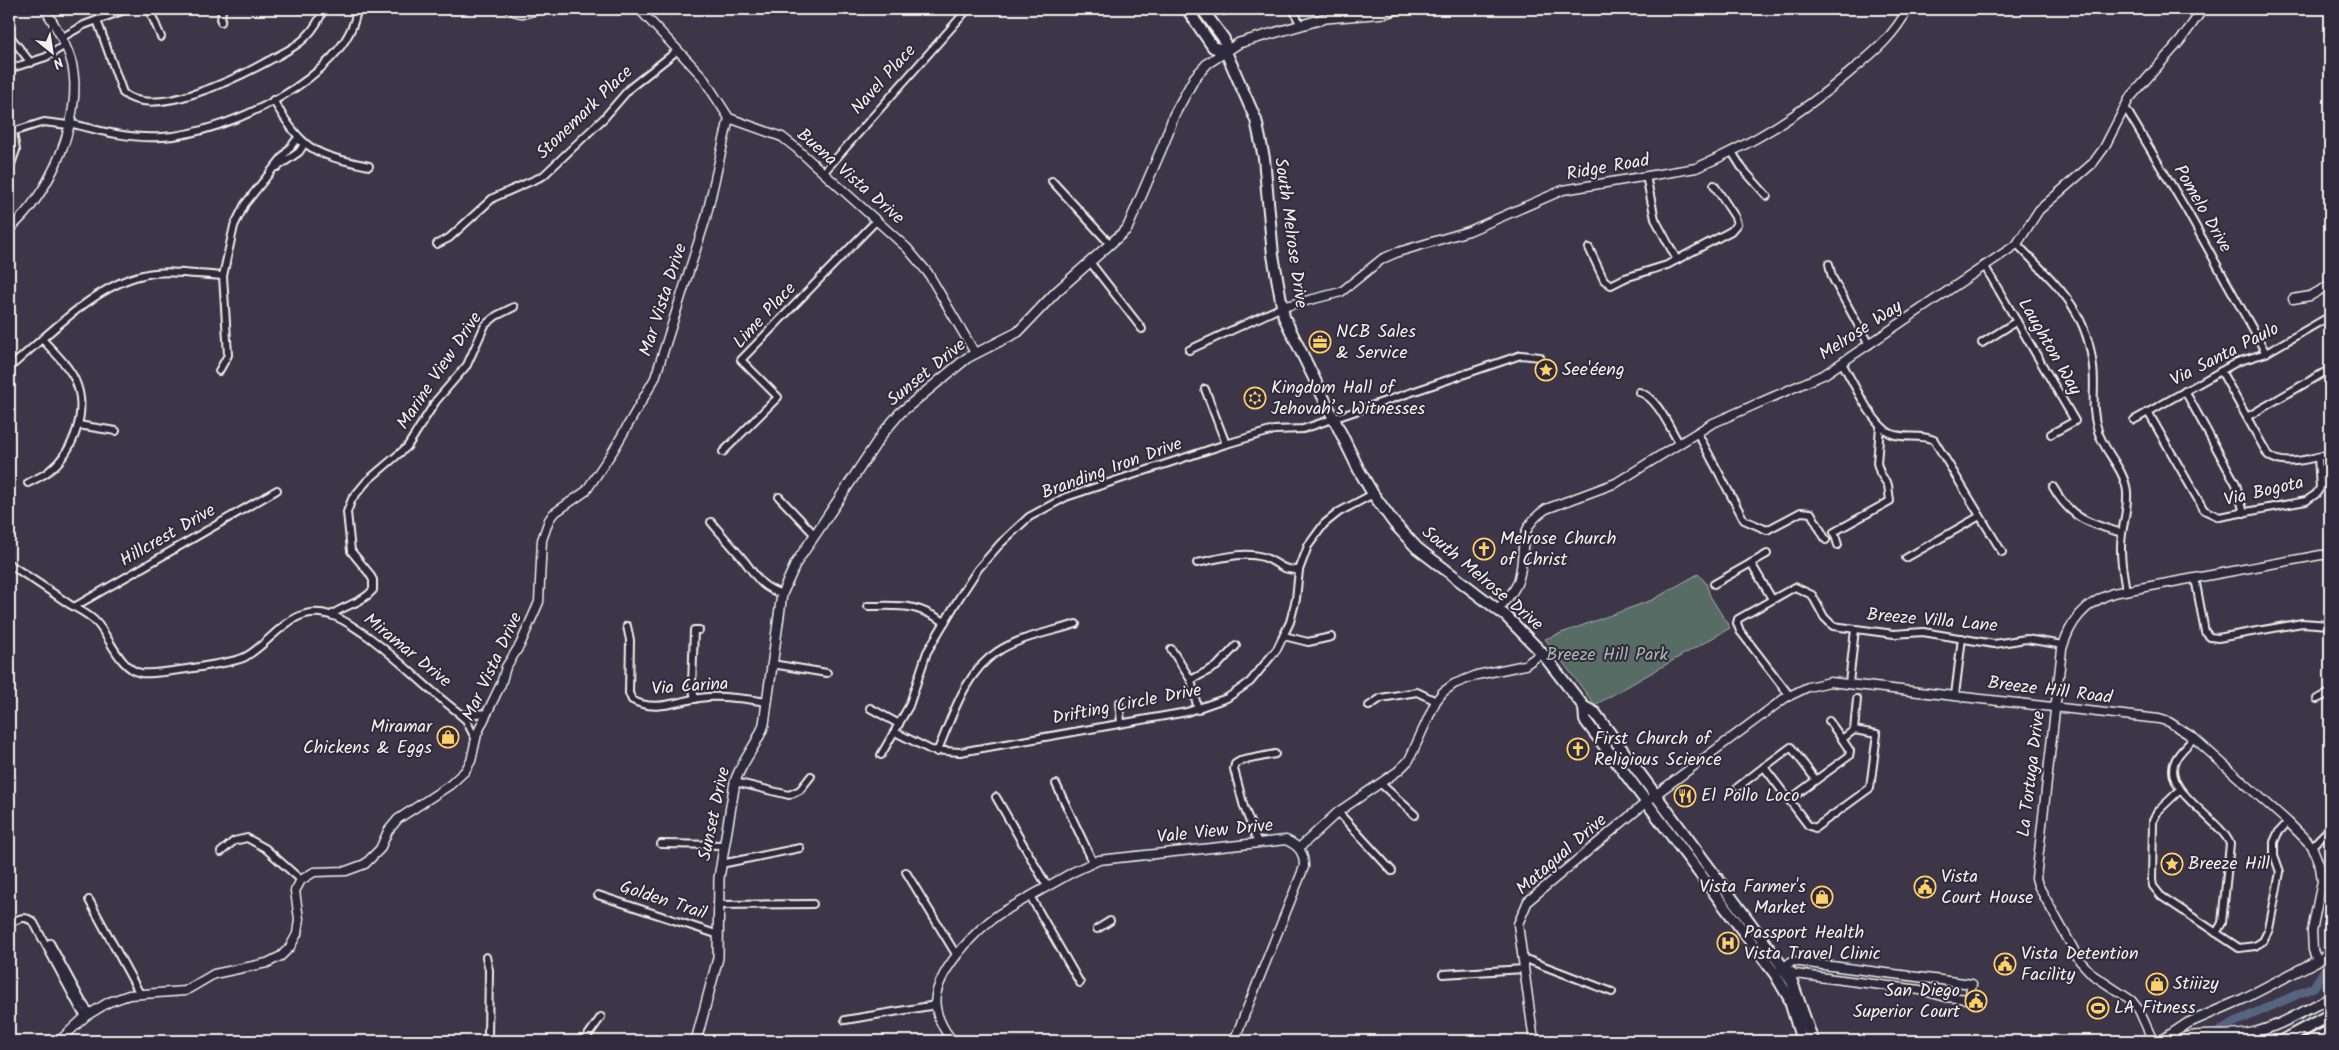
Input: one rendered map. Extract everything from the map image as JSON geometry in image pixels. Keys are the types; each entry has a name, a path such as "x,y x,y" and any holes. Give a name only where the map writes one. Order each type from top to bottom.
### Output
{"highway":[{"path":"2282,1041 2330,1015"},
{"path":"2311,1041 2330,1031"}],"main road":[{"name":"South Melrose Drive","path":"1187,9 1213,47 1226,52"},
{"name":"South Melrose Drive","path":"1202,9 1224,39 1226,52 1256,120 1264,158 1273,256 1286,322 1359,470 1373,494 1394,523 1417,548 1498,610 1542,653 1584,707 1595,713 1651,798 1778,970 1792,982 1813,1041"},
{"name":"Sunset Drive","path":"696,1041 718,958 717,906 721,864 735,782 739,767 760,737 767,702 782,594 796,563 883,433 900,413 975,353 1002,342 1018,332 1056,292 1131,223 1174,115 1195,77 1208,63 1239,43 1300,24 1326,18 1385,13 1398,9"},
{"path":"2161,1041 2188,1023 2244,999 2330,954"},
{"name":"South Melrose Drive","path":"1778,970 1802,1041"},
{"path":"2175,1041 2196,1034 2234,1035 2253,1032 2330,998"}],"street":[{"path":"9,229 28,211 42,193 55,170 68,124 74,91 72,64 63,41 45,9"},
{"path":"9,69 31,63 84,24 127,9"},
{"path":"149,9 161,37"},
{"path":"221,22 222,9"},
{"path":"97,20 124,93 133,99 162,100 190,96 214,88 242,76 296,46 314,27 323,9"},
{"path":"9,170 16,150 11,133 44,122 68,124 107,133 140,137 164,137 202,131 226,124 273,100 319,71 338,52 350,31 357,9"},
{"path":"509,9 519,14 526,14 539,9"},
{"path":"639,9 702,76 729,118"},
{"name":"Navel Place","path":"824,172 968,9"},
{"path":"1293,9 1300,24"},
{"name":"Ridge Road","path":"1282,307 1339,293 1351,286 1382,259 1398,252 1469,231 1563,190 1696,168 1732,152 1776,128 1814,103 1895,32 1908,9"},
{"name":"Melrose Way","path":"1498,610 1516,587 1519,578 1523,537 1537,515 1546,509 1616,483 1697,432 1842,364 2017,244 2039,210 2093,164 2104,148 2130,99 2180,41 2203,9"},
{"path":"9,35 31,63"},
{"name":"Stonemark Place","path":"437,244 449,238 493,198 543,176 604,118 630,88 678,50"},
{"path":"273,100 290,128 303,143"},
{"name":"Pomelo Drive","path":"2125,107 2187,211 2265,352"},
{"name":"Buena Vista Drive","path":"729,118 782,137 824,172 907,248 928,273 975,353"},
{"name":"Mar Vista Drive","path":"301,880 314,872 346,871 365,864 380,849 388,832 398,819 450,785 465,772 471,761 476,740 502,684 506,667 520,645 538,602 542,540 549,520 553,514 586,491 613,451 655,378 706,218 729,118"},
{"path":"219,371 228,355 224,276 234,226 257,188 277,167 296,140 316,152 329,157 369,166"},
{"path":"1732,152 1742,168 1767,196"},
{"path":"1646,176 1655,219 1677,260"},
{"path":"1052,181 1110,244"},
{"path":"1589,248 1604,280 1611,285 1677,260 1731,231 1737,224 1736,218 1714,185"},
{"name":"Lime Place","path":"723,452 778,397 741,360 877,220"},
{"path":"2017,244 2068,299 2086,330 2091,348 2094,373 2092,388 2094,418 2098,433 2127,490 2126,518 2122,533 2121,554 2126,591"},
{"path":"1090,262 1142,329"},
{"path":"1830,264 1832,277 1870,345"},
{"name":"Laughton Way","path":"1984,265 2075,421 2052,434"},
{"path":"9,368 97,294 120,282 144,274 170,273 224,276"},
{"path":"2293,299 2310,296 2330,285"},
{"name":"Marine View Drive","path":"331,615 340,608 366,598 373,590 373,580 351,551 347,512 352,499 367,481 407,447 436,401 467,365 485,326 496,316 514,307"},
{"path":"1189,350 1282,307"},
{"name":"Via Santa Paulo","path":"2134,420 2237,362 2265,352 2330,316"},
{"path":"1982,343 2017,321"},
{"path":"28,483 49,471 67,451 78,425 80,406 75,380 43,340"},
{"name":"Branding Iron Drive","path":"881,755 909,706 927,652 945,622 978,569 1000,544 1029,517 1066,497 1226,444 1274,430 1303,428 1521,355 1540,357"},
{"path":"1842,364 1880,427 1892,434 1923,436 1934,440 2002,552"},
{"path":"2247,416 2330,369"},
{"path":"2221,371 2268,455 2275,461 2285,462 2330,454"},
{"path":"1205,389 1226,444"},
{"path":"2185,391 2236,484 2244,513"},
{"path":"1638,392 1646,394 1654,403 1679,443"},
{"name":"Via Bogota","path":"2148,412 2204,510 2219,517 2310,500 2320,488 2318,457"},
{"path":"78,425 116,431"},
{"path":"1838,545 1834,532 1890,501 1888,485 1880,473 1877,463 1880,427"},
{"path":"1697,432 1744,520 1767,530 1801,512 1811,513 1826,540"},
{"path":"2053,487 2065,506 2078,517 2094,525 2122,533"},
{"name":"Hillcrest Drive","path":"74,607 277,490"},
{"name":"Drifting Circle Drive","path":"895,732 937,752 960,752 1121,722 1198,710 1227,698 1250,682 1266,666 1284,636 1296,599 1299,570 1308,546 1324,524 1339,512 1373,494"},
{"path":"779,497 816,535"},
{"path":"1906,558 1980,516"},
{"path":"711,522 742,558 758,581 763,586 782,594"},
{"path":"1197,562 1249,554 1266,558 1287,570 1299,570"},
{"path":"1714,584 1766,554"},
{"name":"La Tortuga Drive","path":"2153,1041 2139,1010 2131,1000 2093,975 2080,961 2038,885 2036,864 2063,645 2071,624 2087,606 2101,597 2195,578 2321,555 2330,555"},
{"path":"1751,563 1772,600"},
{"path":"9,564 87,614 101,627 126,666 135,671 146,673 225,663 244,658 257,649 280,627 293,619 322,613 331,615"},
{"path":"2195,578 2205,632 2210,637 2218,638 2302,623 2330,625"},
{"name":"Breeze Villa Lane","path":"1790,696 1740,630 1737,623 1738,619 1796,588 1812,595 1824,617 1833,626 1894,634 1923,632 1994,644 2026,639 2063,645"},
{"path":"868,606 910,606 926,611 945,622"},
{"name":"Miramar Drive","path":"331,615 351,625 382,647 466,720 476,740"},
{"path":"937,752 969,681 986,660 1011,644 1076,624"},
{"name":"Via Carina","path":"627,626 630,640 629,693 632,700 640,705 668,706 695,699 724,696 767,702"},
{"path":"1849,683 1855,629"},
{"path":"695,699 692,684 694,630 699,630"},
{"path":"1284,636 1308,642 1331,637"},
{"path":"1955,695 1962,638"},
{"path":"1190,680 1217,666 1236,646"},
{"path":"1170,649 1190,680 1198,710"},
{"path":"1234,1041 1304,867 1304,858 1298,848 1338,812 1398,771 1409,760 1436,701 1443,692 1454,684 1477,674 1525,665 1542,653"},
{"path":"772,664 827,673"},
{"name":"Breeze Hill Road","path":"1651,798 1790,696 1814,685 1830,682 2159,719 2169,722 2194,738 2288,822 2312,846 2320,867 2322,881 2312,931 2313,950 2317,961"},
{"path":"1369,706 1381,698 1417,692 1436,701"},
{"path":"2317,700 2330,693"},
{"path":"1854,730 1857,699"},
{"path":"1119,703 1121,722"},
{"path":"870,708 899,724"},
{"name":"Miramar Drive","path":"455,710 462,715 471,716 488,713"},
{"path":"1790,800 1849,756 1850,751 1829,720"},
{"path":"1764,767 1808,825 1815,828 1870,788 1877,734 1854,730 1842,739"},
{"path":"2194,738 2177,758 2174,766 2174,779 2180,790 2225,834 2230,844 2222,923 2216,933"},
{"path":"1738,787 1791,747 1816,780"},
{"path":"1258,843 1244,808 1234,768 1235,764 1240,761 1274,754"},
{"path":"735,782 789,795 800,790 812,776"},
{"path":"1380,783 1415,815"},
{"path":"1056,784 1093,862"},
{"path":"2180,790 2158,811 2152,822 2153,886 2161,896 2239,948 2250,948 2263,941 2269,929 2280,872 2274,855 2274,842 2278,833 2288,822"},
{"path":"996,797 1048,886"},
{"name":"Matagual Drive","path":"1534,1041 1518,924 1528,901 1651,798"},
{"path":"1338,812 1392,871"},
{"path":"2312,846 2330,828"},
{"path":"59,1041 88,1015 109,1002 140,994 185,991 214,974 267,963 282,956 294,941 299,927 295,895 301,880 265,848 247,838 234,841 221,852"},
{"name":"Vale View Drive","path":"936,1005 936,996 943,978 957,956 989,921 1030,896 1093,862 1114,858 1286,840 1298,848"},
{"path":"661,844 724,845"},
{"path":"721,864 800,848"},
{"path":"906,872 957,956"},
{"name":"Golden Trail","path":"598,896 719,935"},
{"path":"1030,896 1080,983"},
{"path":"89,900 140,994"},
{"path":"717,906 813,904"},
{"path":"9,924 22,918 30,919 34,923 81,1011 88,1015"},
{"path":"1097,929 1110,921"},
{"path":"50,943 88,1015"},
{"path":"486,957 490,980 489,1037"},
{"path":"1523,958 1612,992"},
{"path":"1792,961 1972,984 1969,1000 1946,997 1920,990 1795,974 1778,970 1792,961"},
{"path":"1443,974 1524,969"},
{"path":"845,1020 936,1005 939,1019 953,1041"},
{"path":"584,1041 601,1017"}],"green space":[{"name":"Breeze Hill Park","path":"1698,574 1706,583 1710,596 1730,628 1595,705 1545,639 1652,600"}],"waterway":[{"path":"2329,949 2330,944"},
{"path":"2219,1032 2235,1022 2314,987 2326,968 2328,960"}],"place":[{"name":"NCB Sales & Service","path":"1320,342"},
{"name":"See'éeng","path":"1546,370"},
{"name":"Kingdom Hall of Jehovah’s Witnesses","path":"1255,398"},
{"name":"Melrose Church of Christ","path":"1484,549"},
{"name":"Miramar Chickens & Eggs","path":"448,737"},
{"name":"First Church of Religious Science","path":"1578,749"},
{"name":"El Pollo Loco","path":"1685,796"},
{"name":"Breeze Hill","path":"2172,864"},
{"name":"Vista Court House","path":"1925,887"},
{"name":"Vista Farmer's Market","path":"1822,897"},
{"name":"Passport Health Vista Travel Clinic","path":"1728,943"},
{"name":"Vista Detention Facility","path":"2005,964"},
{"name":"Stiiizy","path":"2157,984"},
{"name":"San Diego Superior Court","path":"1976,1001"},
{"name":"LA Fitness","path":"2098,1008"}]}
